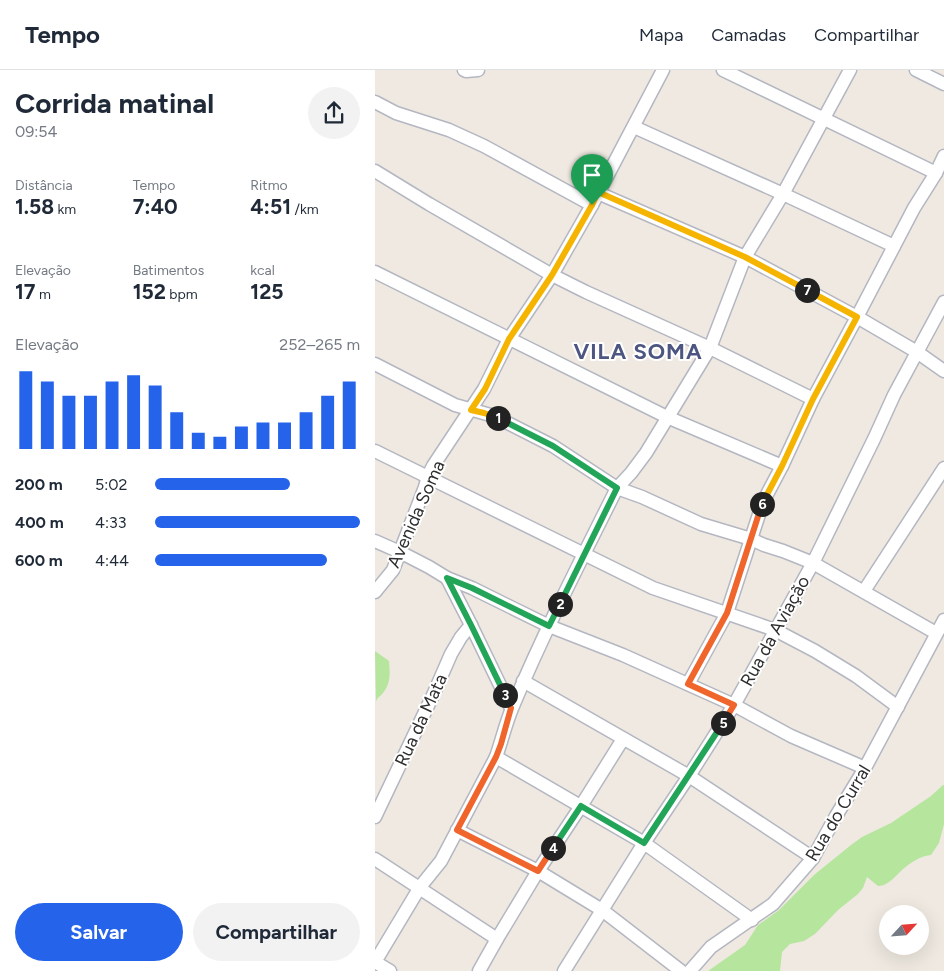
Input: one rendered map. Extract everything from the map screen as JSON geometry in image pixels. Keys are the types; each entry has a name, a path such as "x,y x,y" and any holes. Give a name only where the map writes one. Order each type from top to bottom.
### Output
{"street":[{"path":"464,70 478,70"},
{"path":"723,70 936,173"},
{"path":"390,971 375,962 420,887 441,860 496,757 511,708 523,681 617,488 646,453 710,348 745,257 783,194 850,70"},
{"path":"916,70 944,84"},
{"name":"Avenida Soma","path":"375,592 393,570 433,466 485,389 509,339 552,275 634,127 661,71"},
{"path":"375,102 397,113 449,130 484,146 592,205"},
{"path":"634,127 895,246"},
{"path":"688,684 727,613 763,502 813,399 895,246 913,208 936,173 944,156"},
{"path":"375,171 552,275 710,348 813,399"},
{"path":"598,192 745,257 857,317 917,352 944,371"},
{"path":"375,272 667,417 782,466"},
{"name":"Rua da Aviação","path":"564,971 644,843 734,705 813,563 894,395 944,302"},
{"path":"375,364 455,406 494,416 553,446 617,488 642,497 701,524 751,539 813,563 936,633"},
{"path":"375,451 653,588 775,630 856,676 898,707"},
{"path":"864,591 944,468"},
{"path":"375,541 400,552 447,578 472,588 549,626 623,655 688,684 734,705 791,736 865,768"},
{"path":"447,578 511,708"},
{"name":"Rua do Curral","path":"690,971 711,948 773,904 813,858 865,768 944,620"},
{"name":"Rua da Mata","path":"375,817 451,654 471,625"},
{"path":"523,681 689,776 813,858"},
{"path":"479,971 538,871 623,738"},
{"path":"496,757 644,843 752,920"},
{"path":"457,830 538,871 602,910 681,971"},
{"path":"375,859 497,938"}],"green space":[{"path":"375,651 389,661 390,670 387,685 376,702"},
{"path":"943,785 944,824 939,843 931,855 913,861 886,884 878,886 867,877 863,888 858,894 838,910 815,934 804,941 790,944 782,952 780,971 708,971 745,945 758,925 779,910 814,875 851,845 862,837 891,823 931,796"}],"district":[{"name":"VILA SOMA","path":"638,351"}],"route":[{"path":"598,192 745,257 857,317 813,399 763,502 727,613 688,684 734,705 644,843 581,806 538,871 457,830 496,757 511,708 447,578 472,588 549,626 617,488 553,446 494,416 471,410 485,389 509,339 552,275 592,205 598,192"}]}
